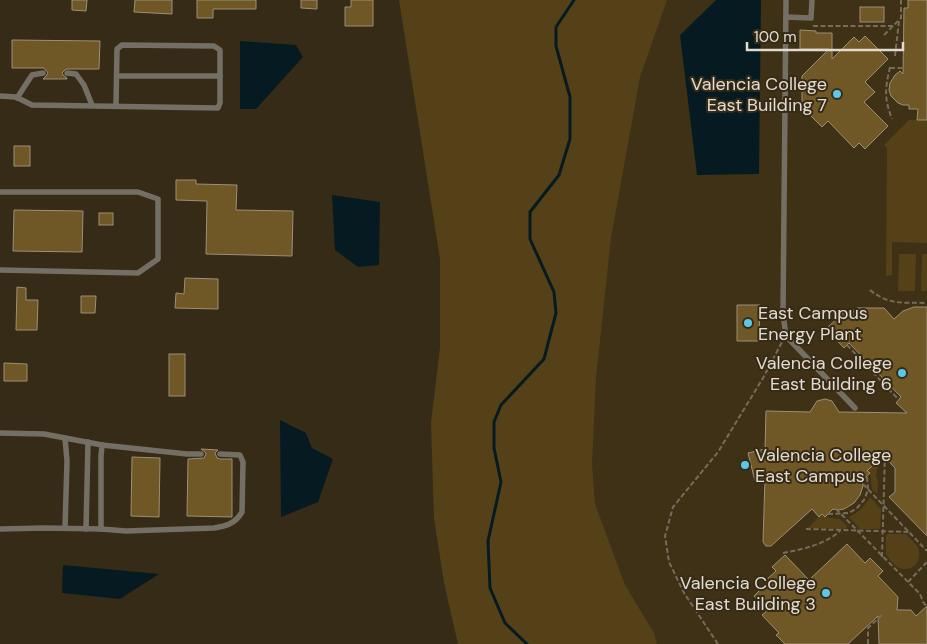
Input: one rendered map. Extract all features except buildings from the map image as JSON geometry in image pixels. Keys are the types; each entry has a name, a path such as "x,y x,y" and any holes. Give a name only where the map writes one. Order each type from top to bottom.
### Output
{"lane":[{"path":"786,0 783,314 786,336 855,408"},
{"path":"786,17 811,18 812,0"},
{"path":"0,96 17,98 32,105 218,108 220,103 220,50 214,46 122,45 118,49 116,106"},
{"path":"17,98 32,76 43,73"},
{"path":"67,73 76,74 84,85 92,105"},
{"path":"117,76 220,76"},
{"path":"0,192 138,192 158,198 158,259 138,273 0,270"},
{"path":"0,433 44,434 102,445 201,454"},
{"path":"65,438 67,461 65,528"},
{"path":"86,529 88,442"},
{"path":"101,530 102,445"},
{"path":"0,529 65,528 126,531 224,527 232,524 242,512 243,462 240,455 220,454"}],"path":[{"path":"884,34 901,18 901,0"},
{"path":"895,56 898,21"},
{"path":"810,26 893,26"},
{"path":"792,40 800,40"},
{"path":"892,119 887,105 887,81 890,68 903,68"},
{"path":"870,290 878,297 889,302 927,303"},
{"path":"718,644 684,593 669,562 665,536 673,507 718,452 786,336"},
{"path":"846,345 899,400"},
{"path":"882,557 885,454"},
{"path":"828,514 849,513 856,508 864,500 868,490 867,476"},
{"path":"863,484 927,551"},
{"path":"836,509 920,594 927,607"},
{"path":"806,529 909,532"},
{"path":"783,553 805,549 824,542 840,531"},
{"path":"908,582 927,562"},
{"path":"868,644 868,628 883,614"}],"shaded area":[{"path":"399,0 667,0 640,77 611,238 596,378 592,464 595,504 625,585 654,633 657,644 458,644 444,583 434,518 431,423 440,348 440,259"},
{"name":"Valencia College East Campus","path":"560,0 927,0 927,644 564,644"},
{"path":"909,120 927,120 927,243 892,242 892,275 886,276 887,148 884,145"},
{"path":"899,254 916,254 915,291 898,291"},
{"path":"922,254 927,254 927,291 921,291"},
{"path":"878,460 877,494 872,489 868,470"},
{"path":"870,497 881,509 880,529 860,529 849,517 861,509"},
{"path":"821,515 840,519 847,527 845,529 808,528"},
{"path":"906,534 916,544 919,550 919,558 915,565 909,569 901,569 891,561 886,554 886,535"}],"water":[{"path":"716,0 761,0 759,174 697,175 680,35"},
{"path":"240,41 296,45 303,57 256,109 240,109"},
{"path":"332,195 380,202 379,265 358,267 335,250"},
{"path":"280,420 306,433 312,448 333,459 318,502 281,517"},
{"path":"63,565 159,574 120,599 62,593"}],"waterway":[{"path":"527,644 505,623 490,588 488,541 501,482 494,448 494,422 501,405 544,359 556,313 554,292 530,239 530,212 559,175 570,139 570,97 556,46 556,27 574,0"}],"place":[{"name":"Valencia College East Building 7","path":"837,94"},
{"name":"East Campus Energy Plant","path":"748,323"},
{"name":"Valencia College East Building 6","path":"902,373"},
{"name":"Valencia College East Campus","path":"745,465"},
{"name":"Valencia College East Building 3","path":"826,593"}]}
